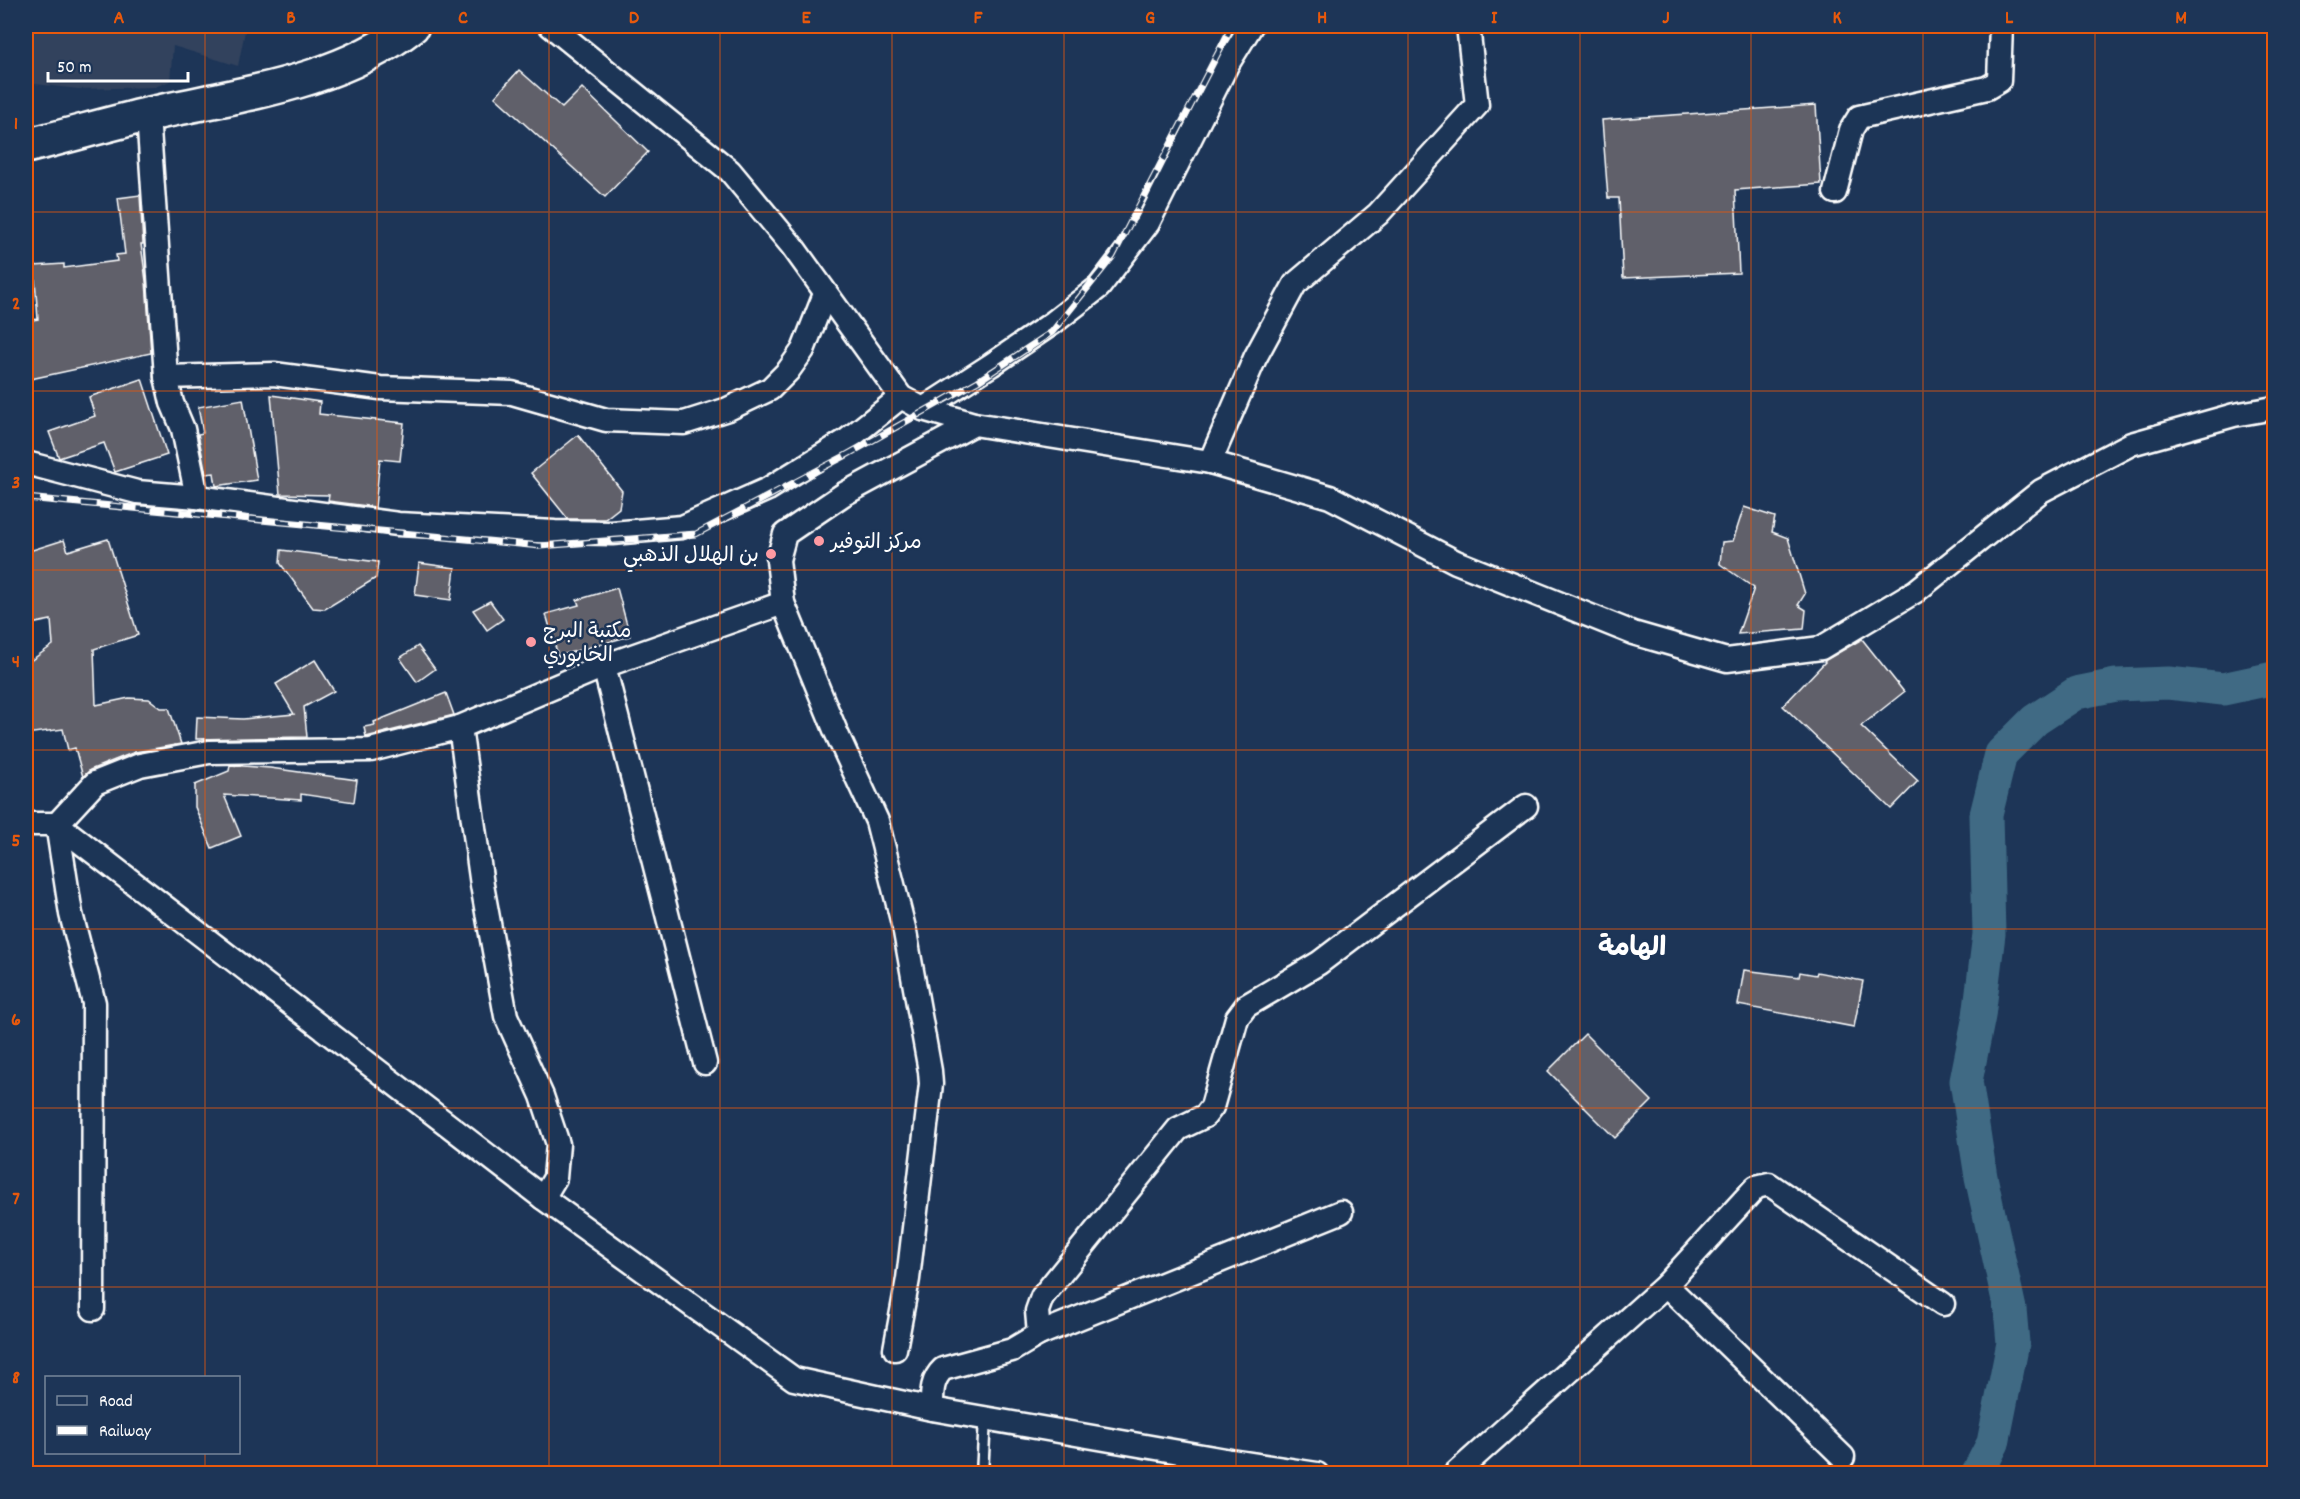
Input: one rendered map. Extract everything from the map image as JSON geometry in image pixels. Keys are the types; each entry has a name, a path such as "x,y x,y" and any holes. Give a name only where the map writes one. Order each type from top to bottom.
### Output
{"main road":[{"path":"26,146 148,115 289,84 346,64 400,35 412,26"}],"street":[{"path":"551,26 730,171 793,247 902,397 923,409 974,424 1210,462 1330,497 1456,562 1633,633 1727,660 1821,648 1916,591 2041,491 2131,444 2234,415 2274,408"},
{"path":"923,409 1000,359 1099,287 1148,223 1227,65 1251,26"},
{"path":"1210,462 1255,358 1295,284 1378,214 1477,105 1468,26"},
{"path":"1835,192 1851,130 1859,117 1987,88 2000,81 2001,26"},
{"path":"148,115 166,377 172,403 183,429 197,497"},
{"path":"166,377 274,374 380,388 512,393 606,420 684,423 728,409 770,389 788,371 803,350 825,294"},
{"path":"26,463 137,492 197,497 399,524 567,533 612,533 682,527 768,489 847,440 902,397"},
{"path":"895,1349 908,1279 931,1084 930,1071 904,932 877,821 836,732 783,603 778,560 785,534 844,494 974,424"},
{"path":"57,824 95,783 140,765 209,752 370,750 460,728 604,666 783,603"},
{"path":"604,666 705,1063"},
{"path":"460,728 482,885 506,1016 542,1096 558,1144 555,1178 543,1198"},
{"path":"1039,1334 1037,1311 1042,1297 1178,1129 1205,1116 1212,1107 1237,1018 1246,1006 1319,963 1526,806"},
{"path":"26,824 57,824 543,1198 794,1379 985,1419 1231,1461 1317,1473"},
{"path":"57,824 71,914 94,1003 93,1309"},
{"path":"1455,1473 1666,1285 1756,1187 1769,1184 1943,1304"},
{"path":"932,1409 933,1386 937,1374 943,1369 1012,1350 1039,1334 1341,1212"},
{"path":"1666,1285 1843,1457"}],"lane":[{"path":"982,1473 985,1419"}],"shaded area":[{"path":"26,26 246,26 238,66 173,46 170,81 155,87 78,89 26,83"}],"building":[{"path":"519,70 562,108 582,88 648,152 605,197 495,97"},
{"path":"1816,105 1821,184 1735,190 1739,273 1623,278 1619,198 1608,198 1602,120"},
{"path":"140,195 143,244 141,244 151,353 26,380 26,321 38,319 34,266 64,264 64,268 117,261 116,255 125,254 118,198"},
{"path":"142,379 167,455 115,472 104,443 59,458 49,432 95,416 89,397"},
{"path":"271,395 320,402 319,414 404,423 400,461 380,459 375,507 328,501 329,495 280,494"},
{"path":"243,399 257,480 216,486 214,473 206,474 198,434 203,433 198,407"},
{"path":"578,435 622,491 619,508 605,519 568,519 531,473"},
{"path":"1744,507 1775,517 1772,532 1788,538 1805,594 1798,605 1806,610 1804,629 1738,634 1754,588 1720,564 1722,542 1733,541"},
{"path":"108,539 138,635 94,649 96,705 129,698 149,699 161,708 169,708 181,744 135,752 90,770 83,777 75,748 68,750 63,729 26,734 26,664 53,645 51,620 26,625 26,552 64,540 68,551"},
{"path":"281,550 378,562 376,578 325,609 313,608 280,563"},
{"path":"419,563 455,568 451,600 415,595"},
{"path":"617,588 630,636 558,656 546,614 579,605 577,600"},
{"path":"490,601 503,619 487,630 473,610"},
{"path":"1862,639 1904,692 1861,726 1918,781 1891,809 1783,706 1824,661"},
{"path":"418,646 435,669 417,682 400,658"},
{"path":"315,660 334,691 304,707 307,737 196,739 197,717 243,719 294,714 276,684"},
{"path":"446,693 454,715 366,737 364,727 375,725 374,722"},
{"path":"230,765 357,780 354,802 301,794 301,800 224,795 241,836 212,848 195,807 195,785 229,771"},
{"path":"1744,970 1799,977 1800,972 1816,975 1817,972 1863,981 1854,1027 1738,1005"},
{"path":"1585,1034 1652,1101 1615,1138 1548,1071"}],"waterway":[{"path":"1977,1474 1993,1443 2013,1343 2010,1309 1981,1177 1966,1081 1979,1016 1989,934 1986,815 2001,754 2035,720 2076,693 2116,685 2168,683 2223,689 2274,678"}],"railway":[{"path":"26,498 540,546 696,534 843,457 978,381 1052,332 1113,256 1232,26"}],"place":[{"name":"مركز التوفير","path":"819,541"},
{"name":"بن الهلال الذهبي","path":"771,554"},
{"name":"مكتبة البرج الخابوري","path":"531,642"}],"district":[{"name":"الهامة","path":"1632,946"}]}
